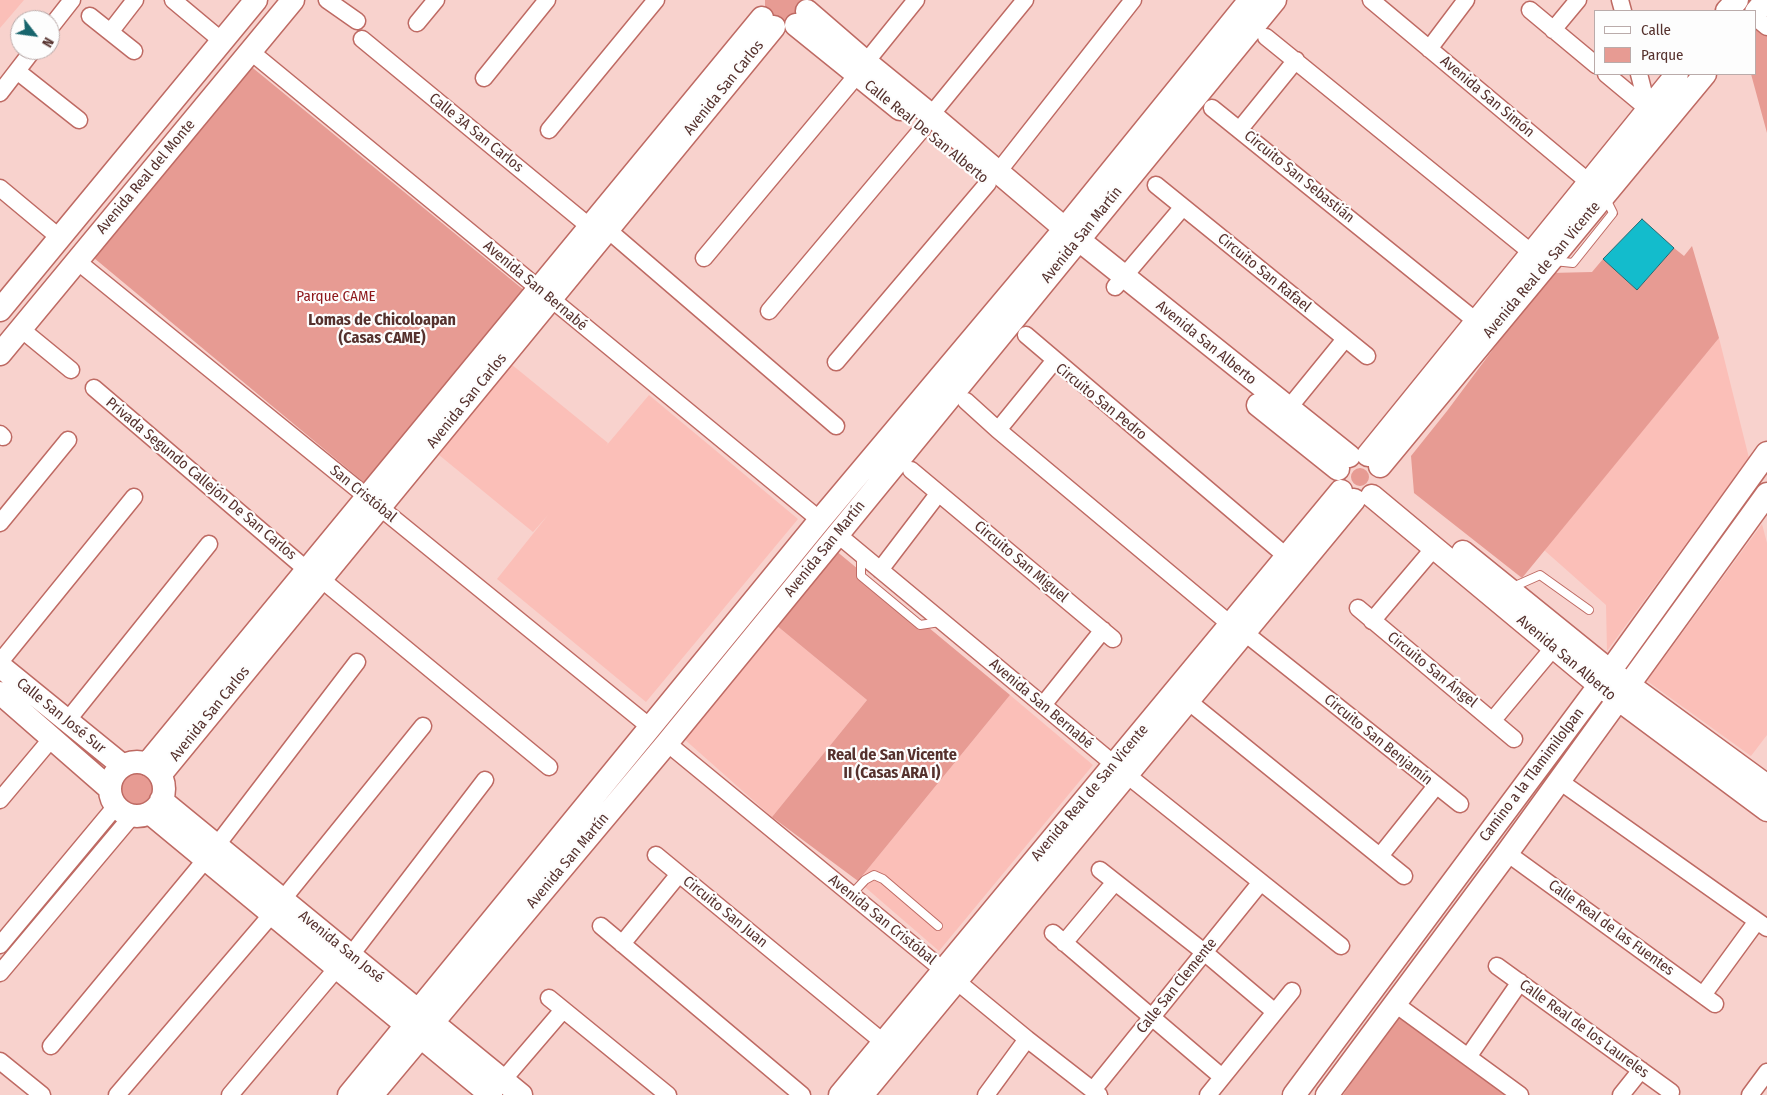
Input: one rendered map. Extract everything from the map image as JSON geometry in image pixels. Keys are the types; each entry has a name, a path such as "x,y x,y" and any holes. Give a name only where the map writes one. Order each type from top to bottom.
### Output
{"street":[{"path":"60,15 72,0"},
{"path":"111,31 135,0"},
{"path":"174,0 222,41"},
{"name":"Avenida Real del Monte","path":"0,308 256,0"},
{"name":"Avenida Real del Monte","path":"0,354 293,0"},
{"path":"327,0 357,21"},
{"path":"417,23 436,0"},
{"path":"484,78 548,0"},
{"path":"549,130 656,0"},
{"path":"704,258 916,0"},
{"path":"769,311 1025,0"},
{"path":"836,362 993,178 1133,0"},
{"name":"Avenida San Martín","path":"1067,239 1250,0"},
{"name":"Avenida San Martín","path":"372,1095 419,1024 650,727 828,527 1067,239 1275,0"},
{"name":"Avenida San Simón","path":"1371,0 1597,189"},
{"path":"1429,48 1466,0"},
{"path":"1553,30 1578,0"},
{"path":"1729,10 1737,0"},
{"path":"1757,11 1766,0"},
{"path":"1530,10 1594,63"},
{"name":"Calle Real De San Alberto","path":"784,13 861,69 927,121 1067,239"},
{"name":"Avenida San Carlos","path":"154,770 544,294 784,13"},
{"path":"90,16 134,51"},
{"path":"1757,19 1767,28"},
{"path":"1266,37 1541,257"},
{"name":"Calle 3A San Carlos","path":"362,39 599,228 836,426"},
{"name":"Avenida San Bernabé","path":"250,51 861,554 1120,770 1341,946"},
{"path":"0,93 25,60"},
{"name":"Circuito San Sebastián","path":"1296,60 1240,129 1476,321"},
{"path":"17,71 79,120"},
{"path":"1607,75 1648,109"},
{"path":"1639,75 1648,109"},
{"name":"Avenida Real de San Vicente","path":"1597,189 1648,109 1676,75"},
{"name":"Avenida Real de San Vicente","path":"862,1095 950,976 1597,189 1704,75"},
{"path":"1212,108 1240,129"},
{"name":"Circuito San Rafael","path":"1156,185 1367,356"},
{"path":"0,188 60,238"},
{"path":"1119,282 1182,208"},
{"name":"Avenida San Alberto","path":"1067,239 1360,477 1509,589 1604,678"},
{"name":"Avenida Real de San Vicente","path":"1120,770 1188,702 1286,556 1360,477 1476,321 1541,257"},
{"name":"San Cristóbal","path":"77,261 650,727"},
{"path":"21,328 71,370"},
{"path":"1026,335 1055,360"},
{"path":"1283,415 1345,339"},
{"name":"Circuito San Pedro","path":"998,430 1055,360 1286,556"},
{"name":"Privada Segundo Callejón De San Carlos","path":"94,388 314,575 549,767"},
{"path":"966,400 998,430 1237,628"},
{"path":"0,523 68,440"},
{"name":"Camino a la Tlamimilolpan","path":"1294,1095 1604,678 1767,453"},
{"name":"Circuito San Miguel","path":"911,470 1108,635 1043,705"},
{"name":"Avenida San Alberto","path":"1360,477 1434,548 1554,647 1604,678 1624,693 1767,810"},
{"path":"880,570 938,494"},
{"name":"Camino a la Tlamimilolpan","path":"1327,1095 1624,693 1767,494"},
{"path":"0,662 134,497"},
{"name":"Avenida San Martín","path":"349,1095 419,1024 667,743 828,527"},
{"path":"67,721 208,544"},
{"name":"Circuito San Ángel","path":"1434,548 1372,621 1514,739"},
{"path":"1358,608 1372,621"},
{"name":"Circuito San Benjamín","path":"1237,628 1436,786 1380,856"},
{"path":"1493,720 1554,647"},
{"path":"51,1046 211,852 356,662"},
{"name":"Calle San José Sur","path":"0,666 123,766"},
{"name":"Calle San José Sur","path":"0,693 134,805"},
{"name":"Avenida San Alberto","path":"1624,693 1758,777"},
{"path":"1188,702 1404,876"},
{"path":"117,1095 277,907 423,726"},
{"path":"0,800 52,738"},
{"name":"Avenida San Cristóbal","path":"667,743 1027,1039 1096,1092"},
{"path":"0,945 134,805 164,792 154,770 139,762 123,766 116,772 112,780 134,805"},
{"path":"230,1095 344,962 485,780"},
{"path":"1558,780 1762,925"},
{"path":"1436,786 1460,804"},
{"path":"0,973 134,805"},
{"name":"Avenida San José","path":"134,805 211,852 497,1088 521,1095"},
{"name":"Calle Real de las Fuentes","path":"1507,852 1709,999 1762,925"},
{"path":"656,856 679,874"},
{"path":"1100,870 1204,952 1275,1012"},
{"name":"Circuito San Juan","path":"622,944 679,874 883,1042"},
{"path":"1116,882 1059,938 1222,1077"},
{"name":"Calle San Clemente","path":"1096,1092 1151,1018 1261,882"},
{"path":"601,926 802,1095"},
{"name":"Calle Real de los Laureles","path":"1497,966 1671,1092"},
{"name":"Avenida Real de San Vicente","path":"840,1095 883,1042 950,976"},
{"path":"1468,1057 1520,982"},
{"path":"1208,1095 1292,991"},
{"path":"549,998 668,1095"},
{"path":"1394,1003 1468,1057 1504,1088 1520,1095"},
{"path":"497,1088 563,1010"},
{"path":"986,1095 1027,1039"},
{"path":"0,1060 42,1095"},
{"path":"1621,1095 1641,1070"},
{"path":"1750,1095 1767,1072"}],"lane":[{"path":"1541,257 1573,263 1613,214 1597,189"},
{"path":"861,554 861,576 920,624 942,621"},
{"path":"1509,589 1540,575 1589,610"},
{"path":"850,895 865,880 874,876 883,879 938,926"}],"shaded area":[{"path":"0,0 24,0 15,10 10,10 10,16 0,28"},
{"path":"1719,338 1749,458 1607,651 1606,605 1544,550"},
{"path":"511,364 608,443 606,446 649,395 798,519 646,702 497,579 548,515 533,532 439,455"},
{"path":"1762,524 1767,543 1767,735 1751,756 1647,681"},
{"path":"776,625 867,700 772,817 683,738"},
{"path":"1010,695 1093,765 939,951 858,881"}],"green space":[{"path":"765,0 801,0 801,2 798,14 789,21 783,22 777,21 765,9"},
{"path":"1757,27 1767,35 1767,133 1751,75 1757,75"},
{"name":"Parque CAME","path":"248,64 525,291 366,484 94,258"},
{"path":"1692,246 1719,338 1522,578 1414,493 1411,456 1550,273 1592,272 1603,259 1637,290 1674,248 1684,256"},
{"path":"1356,468 1364,468 1369,473 1367,484 1356,486 1351,481 1351,473"},
{"path":"835,550 1010,695 858,881 772,817 867,700 776,625"},
{"path":"136,769 149,775 155,788 149,801 136,807 123,801 117,788 123,775"},
{"path":"1398,1014 1506,1095 1343,1095"}],"building":[{"path":"1642,219 1674,248 1637,290 1603,259"}],"district":[{"name":"Lomas de Chicoloapan (Casas CAME)","path":"382,330"},
{"name":"Real de San Vicente II (Casas ARA I)","path":"892,765"}]}
